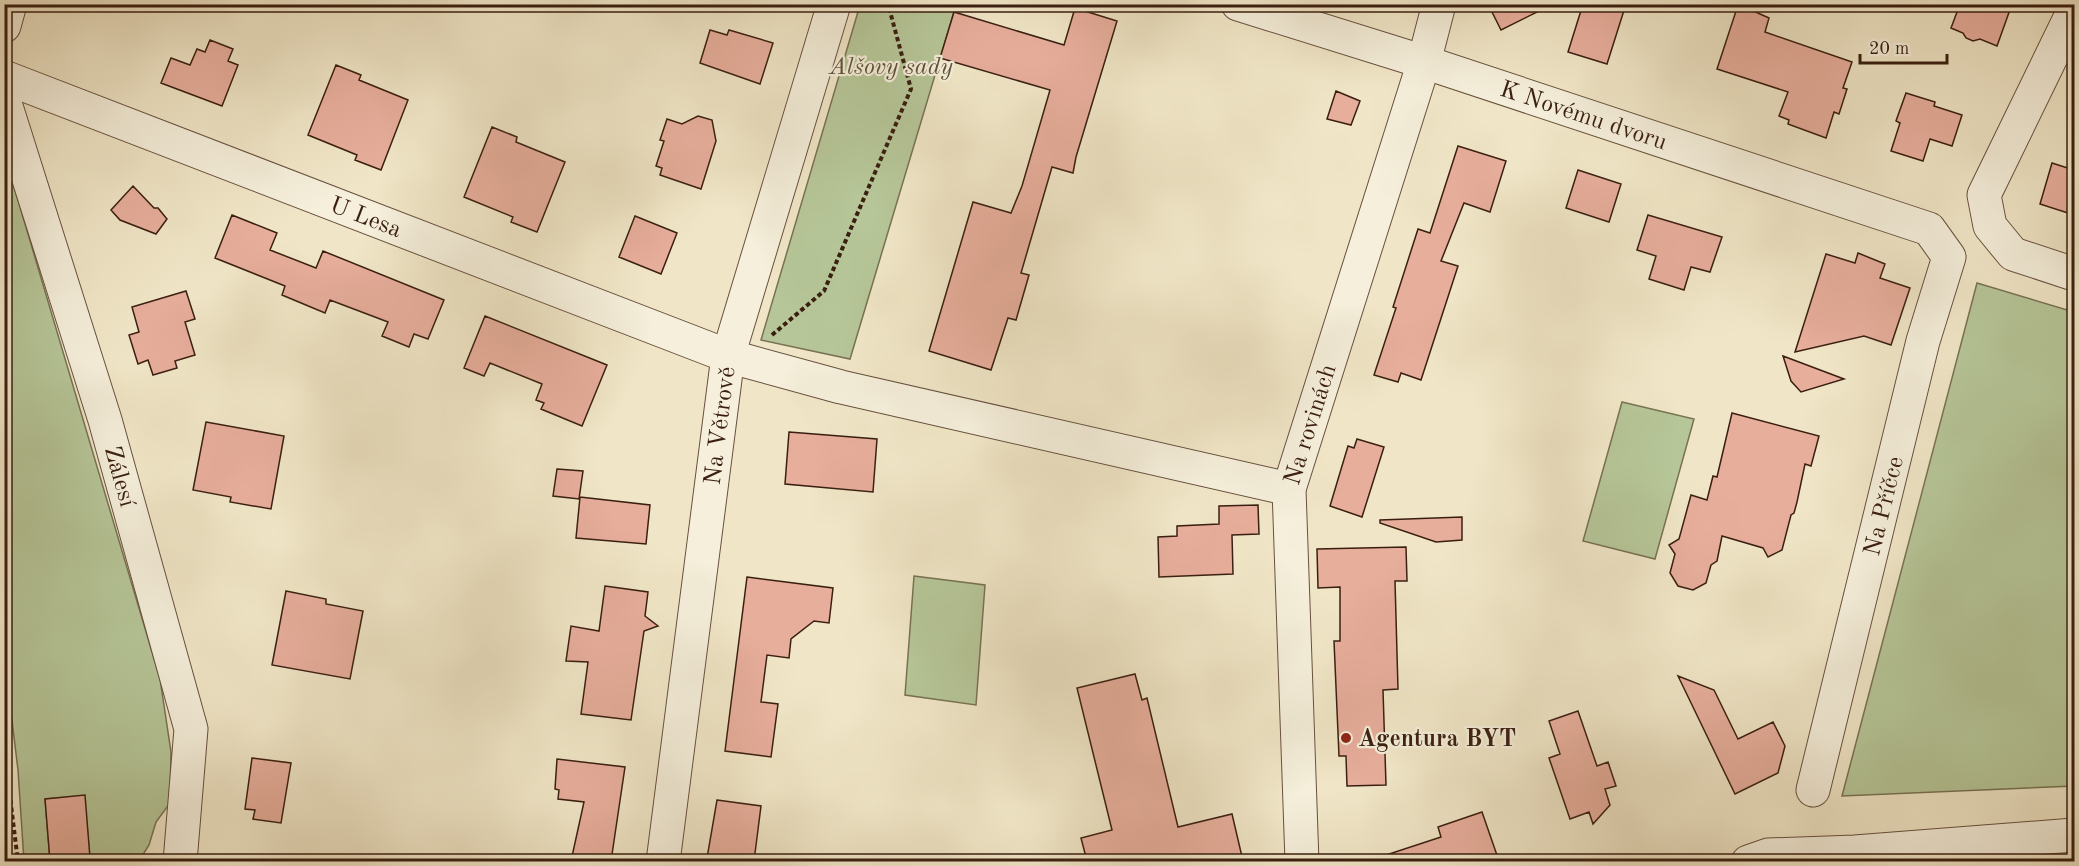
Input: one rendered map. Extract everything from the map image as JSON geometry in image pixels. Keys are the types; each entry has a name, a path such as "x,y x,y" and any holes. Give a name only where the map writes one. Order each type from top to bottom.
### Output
{"street":[{"path":"4,26 10,4"},
{"name":"Na Větrově","path":"663,861 728,356 834,4"},
{"name":"K Novému dvoru","path":"1238,4 1929,229"},
{"name":"Na rovinách","path":"1302,861 1289,489 1424,63 1439,4"},
{"path":"2074,10 1984,195 1990,226 2013,254 2074,274"},
{"name":"U Lesa","path":"4,77 728,356 841,387 1289,489"},
{"name":"Zálesí","path":"4,100 105,420 191,729 180,861"},
{"name":"Na Příčce","path":"1813,790 1923,341 1949,256 1929,229"},
{"path":"1762,859 1857,857 2074,835"}],"path":[{"path":"728,356 766,340 824,291 911,89 888,4"},
{"path":"4,748 18,861"}],"green space":[{"name":"Alšovy sady","path":"860,5 956,5 850,359 761,340"},
{"path":"4,153 160,679 171,752 170,803 156,822 149,845 139,861 50,861 24,861 18,770 4,655","holes":["84,796 90,858 50,861 45,799"]},
{"path":"1977,283 2074,312 2074,786 1842,796"},
{"path":"1622,402 1694,419 1655,559 1583,541"},
{"path":"914,576 985,585 976,705 905,695"}],"building":[{"path":"1488,4 1553,4 1501,30"},
{"path":"1583,4 1626,4 1607,64 1568,52"},
{"path":"1960,4 2012,4 1997,46 1980,39 1973,41 1966,38 1963,33 1951,28"},
{"path":"1075,8 1117,21 1073,173 1052,167 1021,273 1029,275 1016,320 1008,318 991,370 929,351 973,202 1011,213 1022,186 1050,90 940,58 954,12 1064,45"},
{"path":"1737,8 1749,9 1769,18 1765,32 1852,62 1843,88 1847,89 1839,114 1834,112 1826,138 1788,124 1789,120 1779,116 1788,92 1717,69"},
{"path":"710,30 727,35 729,30 773,43 760,84 700,63"},
{"path":"210,40 233,49 228,61 238,65 222,106 161,83 171,58 190,65 197,49 205,52"},
{"path":"336,65 361,75 359,80 408,100 381,170 355,160 357,155 308,135"},
{"path":"1336,91 1360,101 1351,125 1327,119"},
{"path":"1906,93 1935,102 1934,106 1962,115 1952,146 1930,139 1923,161 1891,151 1900,123 1896,121"},
{"path":"698,116 712,120 716,141 701,189 660,175 662,168 656,166 664,141 660,140 667,119 682,124"},
{"path":"492,127 517,137 516,142 565,162 537,232 511,222 513,217 464,197"},
{"path":"1458,146 1506,161 1490,212 1464,203 1441,261 1458,266 1421,380 1401,373 1398,382 1374,375 1418,229 1430,233"},
{"path":"2052,163 2074,170 2074,215 2040,204"},
{"path":"1578,170 1621,184 1609,222 1566,208"},
{"path":"133,186 167,219 156,234 120,220 111,210"},
{"path":"232,215 277,233 270,250 316,268 323,251 444,300 428,339 414,334 409,347 382,336 388,322 330,300 325,313 282,295 285,286 215,258"},
{"path":"1648,215 1722,237 1710,272 1691,267 1684,290 1649,279 1656,256 1637,250"},
{"path":"635,216 677,233 661,274 619,257"},
{"path":"1858,253 1885,264 1880,278 1910,288 1891,345 1864,336 1795,352 1826,254 1855,263"},
{"path":"186,291 195,319 185,322 195,355 175,361 177,368 153,375 148,360 138,364 129,335 139,332 132,307"},
{"path":"485,316 607,365 582,426 541,409 544,403 536,400 542,384 490,363 484,376 464,368"},
{"path":"1783,356 1844,379 1801,392 1791,381"},
{"path":"1732,413 1819,436 1811,466 1805,464 1797,502 1794,513 1791,515 1782,550 1768,557 1763,548 1722,536 1717,561 1711,565 1706,583 1693,590 1678,586 1670,573 1675,554 1669,545 1679,539 1691,495 1707,500 1713,476 1717,477"},
{"path":"206,422 284,436 271,509 230,502 231,497 193,490"},
{"path":"789,432 877,439 873,492 785,484"},
{"path":"1357,439 1384,447 1362,517 1330,506 1348,446 1354,448"},
{"path":"557,469 583,471 579,499 553,496"},
{"path":"580,497 650,505 646,544 576,538"},
{"path":"1258,505 1259,534 1232,535 1233,574 1159,577 1158,537 1177,536 1177,526 1219,524 1219,506"},
{"path":"1462,517 1462,540 1436,542 1380,523 1380,520"},
{"path":"1406,547 1407,581 1395,581 1398,689 1383,690 1386,785 1347,786 1346,756 1339,756 1334,641 1340,641 1340,587 1318,588 1317,549"},
{"path":"747,577 833,588 829,623 814,621 791,639 789,658 767,655 761,702 778,704 771,757 725,751"},
{"path":"605,586 648,592 645,616 658,626 644,631 631,720 581,714 588,662 566,661 571,626 599,631"},
{"path":"286,591 326,599 326,604 363,611 350,679 272,665"},
{"path":"1135,674 1142,700 1147,698 1178,827 1232,814 1243,861 1087,861 1081,838 1112,830 1077,688"},
{"path":"1678,676 1714,690 1738,739 1773,722 1785,746 1778,773 1735,794"},
{"path":"1578,711 1597,766 1608,762 1616,786 1605,789 1610,805 1593,824 1589,812 1570,819 1549,758 1560,754 1549,721"},
{"path":"252,758 291,763 281,823 253,819 255,810 245,809"},
{"path":"557,759 625,767 611,861 571,861 584,802 558,799 559,790 555,789"},
{"path":"85,795 90,858 50,861 45,799"},
{"path":"717,800 761,806 754,861 707,858"},
{"path":"1482,812 1499,861 1381,861 1380,857 1441,837 1438,827"}],"place":[{"name":"Agentura BYT","path":"1346,738"}]}
